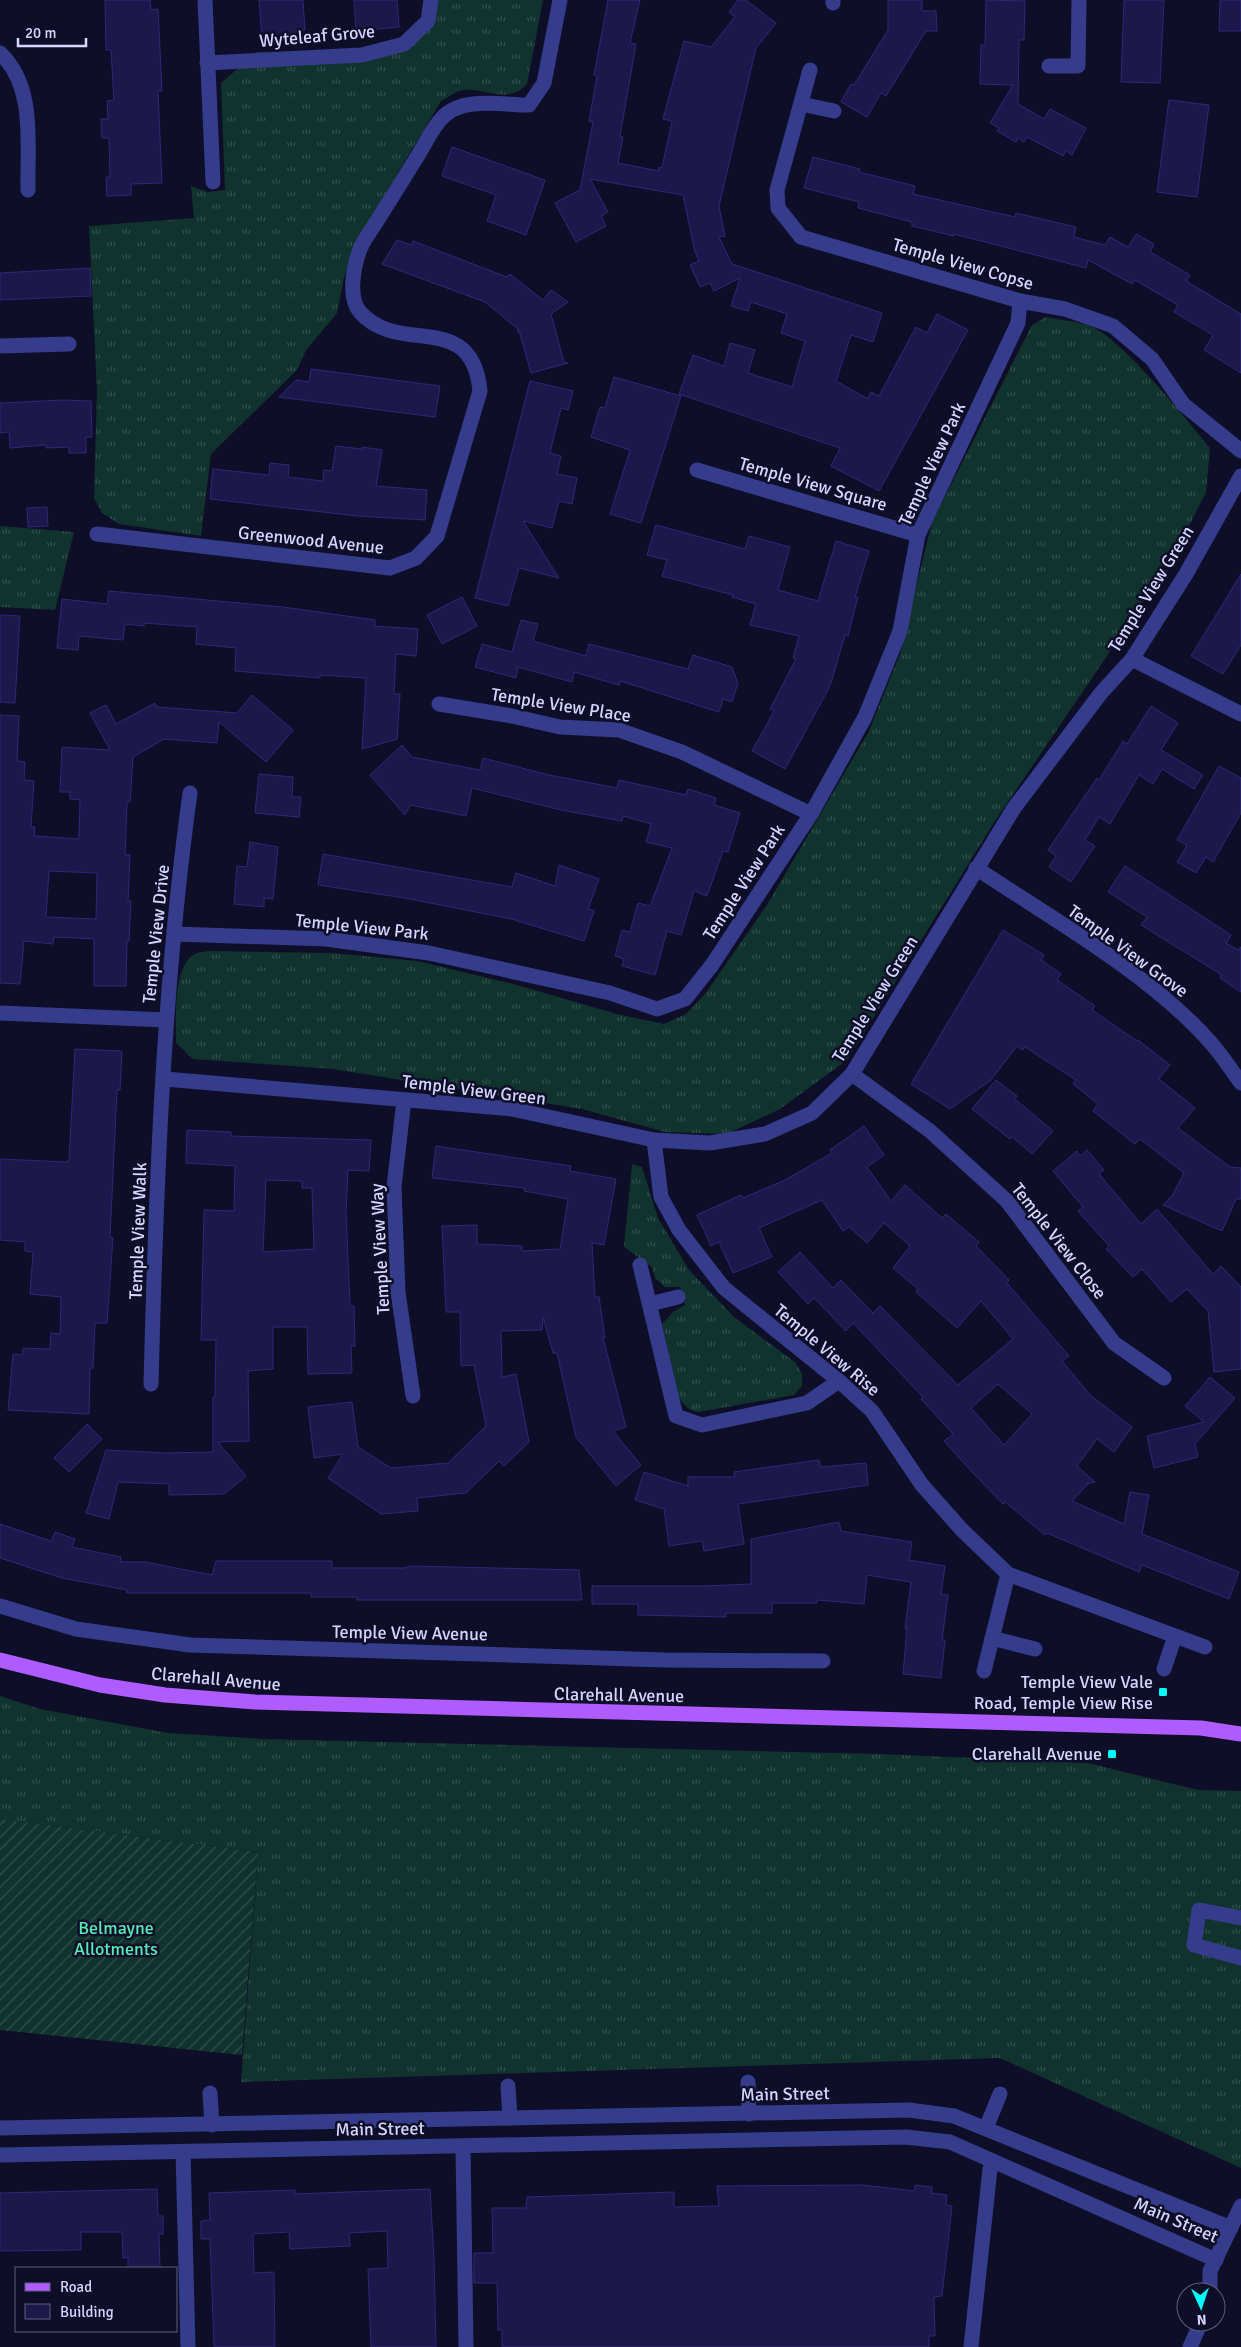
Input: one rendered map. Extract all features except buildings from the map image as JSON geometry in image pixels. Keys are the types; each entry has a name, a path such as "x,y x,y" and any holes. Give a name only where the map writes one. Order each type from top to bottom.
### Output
{"main road":[{"name":"Clarehall Avenue","path":"0,1660 100,1685 164,1695 255,1702 1201,1728 1241,1734"}],"street":[{"path":"205,0 213,182"},
{"name":"Wyteleaf Grove","path":"207,63 362,55 404,44 428,21 431,0"},
{"name":"Greenwood Avenue","path":"97,534 390,568 416,558 437,536 480,391 478,374 471,356 460,346 445,340 389,330 370,322 358,310 352,297 359,255 361,247 442,117 465,104 529,105 544,83 560,0"},
{"path":"1049,66 1078,66 1079,0"},
{"path":"0,53 7,60 20,82 26,105 28,190"},
{"name":"Temple View Copse","path":"810,70 777,190 778,208 801,237 1020,301 1065,309 1113,326 1152,359 1183,404 1241,451"},
{"path":"801,104 834,110"},
{"name":"Temple View Park","path":"175,934 326,939 429,952 610,993 657,1009 685,1000 707,972 811,814 865,717 900,631 918,535 1018,323 1020,301"},
{"path":"0,346 69,344"},
{"name":"Temple View Square","path":"697,470 918,535"},
{"name":"Temple View Green","path":"165,1079 512,1109 654,1140 710,1144 765,1134 812,1113 852,1074 976,868 1020,801 1101,693 1132,659 1186,574 1241,476"},
{"path":"1132,659 1241,714"},
{"name":"Temple View Place","path":"439,704 512,716 560,727 619,730 682,752 811,814"},
{"name":"Temple View Drive","path":"165,1079 166,1020 190,793"},
{"name":"Temple View Grove","path":"976,868 1116,962 1172,1005 1211,1043 1241,1083"},
{"path":"0,1012 166,1020"},
{"name":"Temple View Close","path":"852,1074 930,1131 1007,1201 1114,1343 1164,1378"},
{"name":"Temple View Walk","path":"151,1384 156,1210 165,1079"},
{"name":"Temple View Way","path":"404,1100 394,1187 398,1292 413,1396"},
{"name":"Temple View Rise","path":"654,1140 661,1197 679,1230 718,1281 748,1309 839,1381 872,1412 922,1485 962,1530 1008,1574 1205,1647"},
{"path":"640,1265 676,1416 702,1425 806,1403 839,1381"},
{"path":"650,1304 678,1297"},
{"path":"984,1671 1008,1574"},
{"name":"Temple View Avenue","path":"0,1606 76,1629 190,1645 665,1660 823,1661"},
{"path":"1164,1669 1175,1636"},
{"path":"992,1638 1035,1649"},
{"path":"1241,1918 1199,1910 1194,1945 1241,1958"},
{"path":"748,2082 749,2114"},
{"path":"508,2086 510,2118"},
{"path":"210,2093 212,2125"},
{"path":"986,2128 1000,2094"},
{"name":"Main Street","path":"0,2128 909,2110 954,2116 1231,2228 1216,2260 950,2142 906,2137 0,2155"},
{"path":"463,2146 466,2347"},
{"path":"183,2152 188,2347"},
{"path":"971,2347 990,2169 993,2161"},
{"path":"1231,2228 1241,2206"},
{"path":"1210,2282 1210,2271 1216,2260"},
{"path":"1190,2347 1197,2332"}],"green space":[{"path":"434,0 543,0 527,84 512,94 504,95 463,90 441,101 360,236 344,278 337,313 306,350 297,370 211,454 201,536 119,524 102,513 94,498 97,390 89,226 194,218 191,186 208,192 225,190 221,83 257,52 353,51 400,43 428,15"},
{"path":"1046,317 1088,325 1101,332 1152,380 1210,448 1206,492 1191,522 1132,619 995,821 847,1060 780,1109 727,1134 665,1132 582,1109 333,1069 193,1059 176,1043 177,996 182,971 193,955 209,951 332,953 417,961 517,985 617,1014 664,1024 686,1014 705,994 767,905 869,731 900,654 932,522 1032,325"},
{"path":"0,526 74,532 55,610 0,607"},
{"path":"632,1164 642,1167 658,1218 689,1270 735,1318 795,1362 802,1374 802,1386 794,1395 699,1412 692,1411 679,1398 662,1324 673,1312 685,1305 680,1287 665,1287 655,1278 652,1267 624,1247"},
{"path":"0,1696 40,1709 168,1733 262,1739 880,1754 1088,1763 1198,1790 1241,1791 1241,2168 1000,2058 241,2082 258,1852 0,1819"},
{"name":"Belmayne Allotments","path":"0,1819 258,1852 242,2055 0,2030"}],"place":[{"name":"Temple View Vale Road, Temple View Rise","path":"1163,1692"},
{"name":"Clarehall Avenue","path":"1112,1754"}]}
